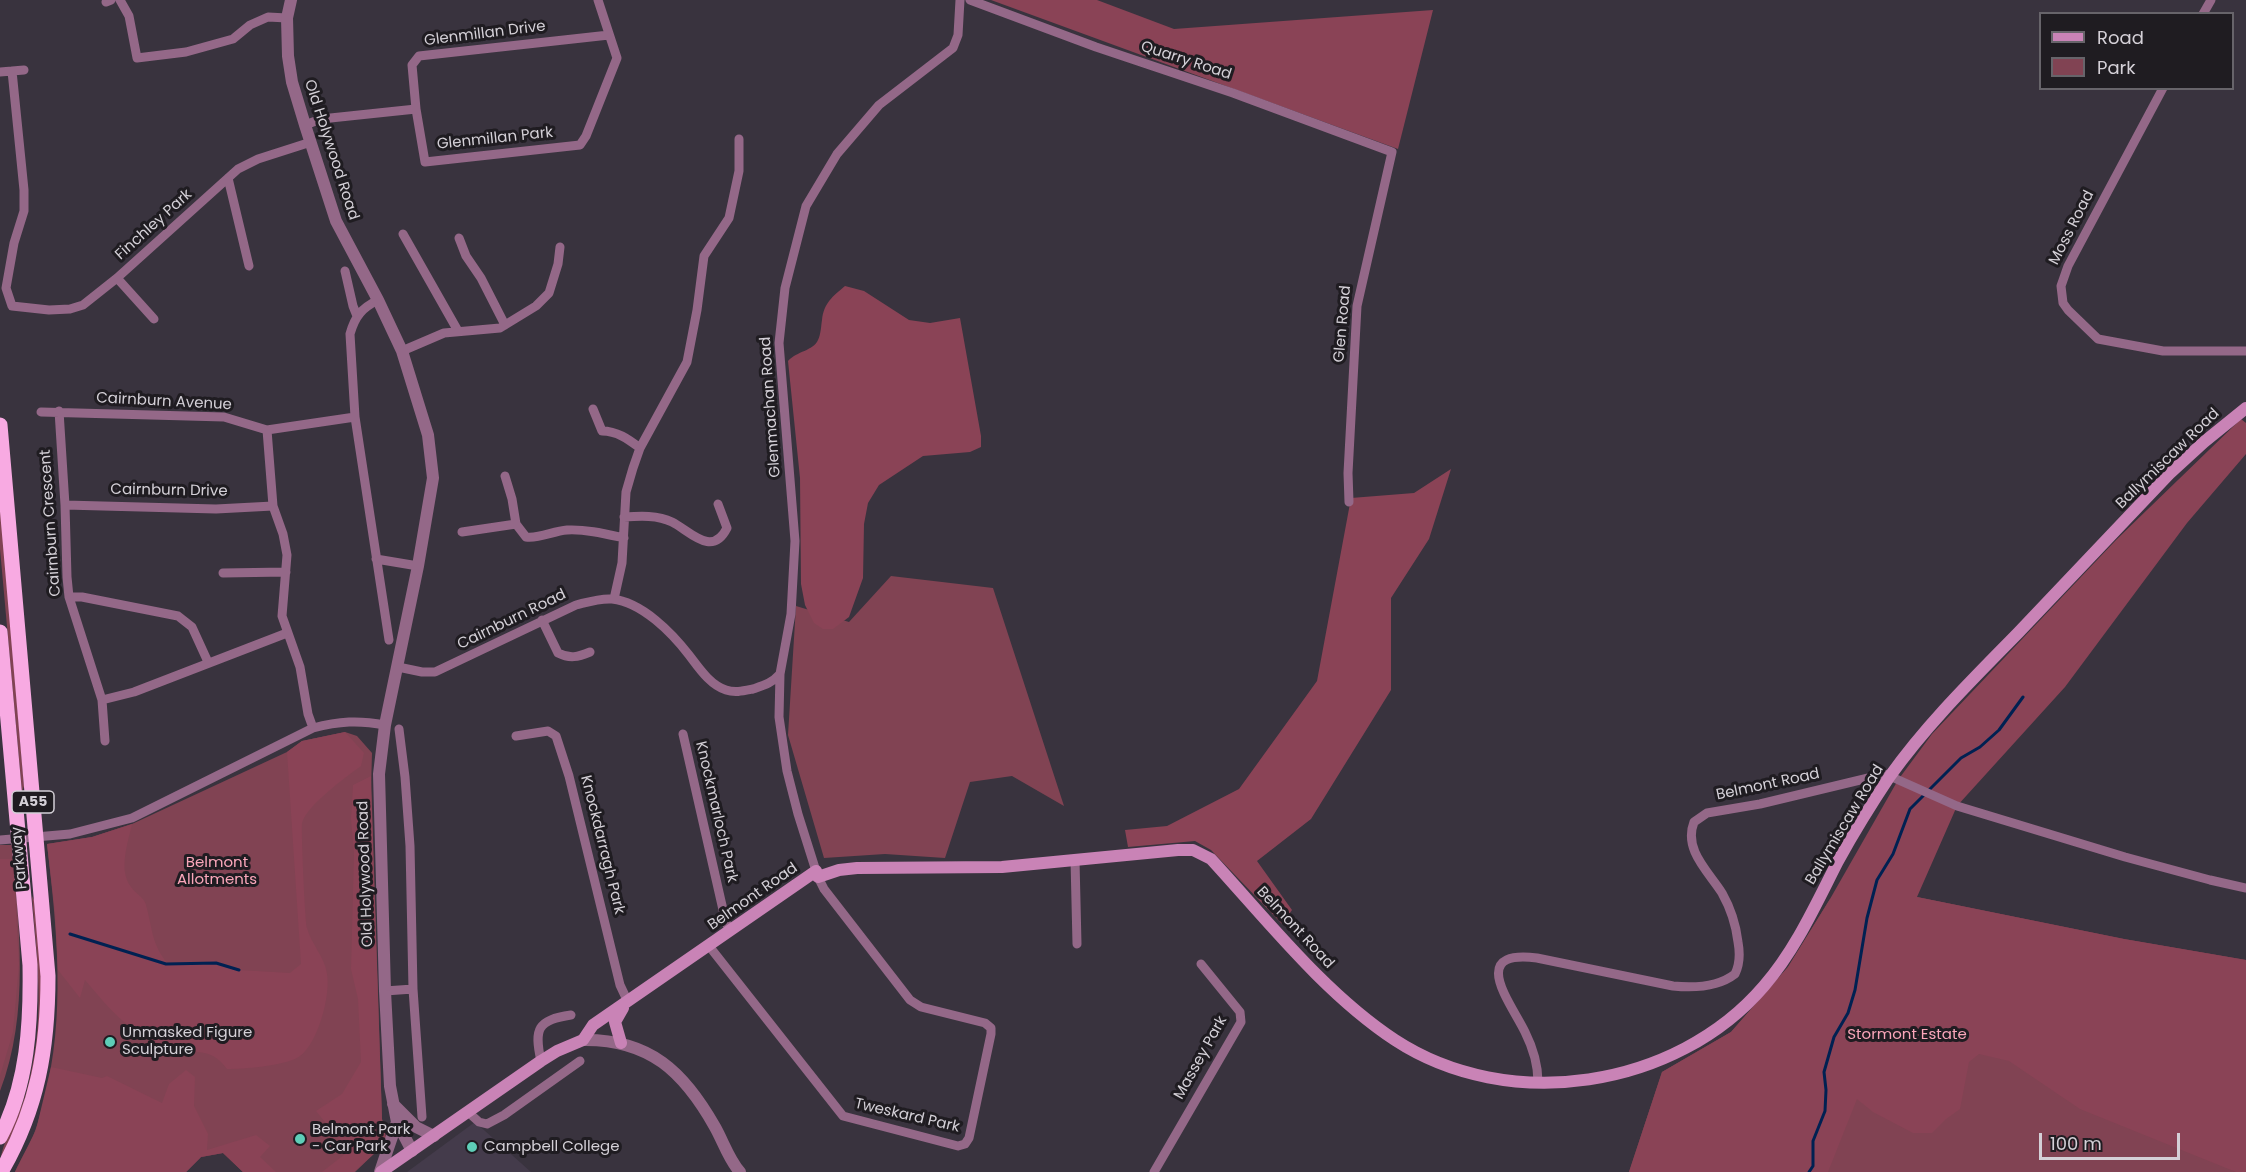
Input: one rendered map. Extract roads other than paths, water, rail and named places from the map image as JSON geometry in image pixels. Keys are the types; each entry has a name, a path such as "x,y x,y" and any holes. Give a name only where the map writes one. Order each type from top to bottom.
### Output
{"highway":[{"name":"Parkway","path":"0,425 48,976 48,1011 39,1078 23,1131 2,1172"},
{"name":"Parkway","path":"0,632 31,992 28,1040 20,1082 0,1137"}],"main road":[{"name":"Ballymiscaw Road","path":"1538,1082 1586,1080 1645,1066 1695,1043 1736,1014 1762,989 1781,965 1798,939 1840,858 1942,711 2169,474 2246,408"},
{"name":"Belmont Road","path":"381,1172 541,1061 583,1040 593,1025 817,874 857,868 994,868 1193,850 1211,859 1328,984 1374,1025 1390,1036 1419,1053 1469,1072 1502,1079 1538,1082"},
{"path":"621,1043 615,1022 619,1012 628,1002"}],"street":[{"path":"120,0 129,16 137,58 186,52 233,39 250,25 268,16 287,18"},
{"name":"Old Holywood Road","path":"291,0 287,18 288,56 305,125 336,221 402,351 428,435 434,478 385,725 379,798 385,991 392,1104 397,1122 412,1152"},
{"name":"Glenmillan Park","path":"416,109 425,162 580,145 586,136 617,58 598,0"},
{"name":"Glenmachan Road","path":"817,874 787,771 779,717 780,674 790,614 795,541 779,343 785,288 806,206 837,154 879,105 953,48 958,35 960,0"},
{"name":"Quarry Road","path":"970,0 1392,152"},
{"name":"Glenmillan Drive","path":"416,109 412,65 419,56 609,35"},
{"path":"0,72 24,70"},
{"name":"Finchley Park","path":"12,71 24,190 24,211 14,243 6,288 12,306 49,310 70,309 83,305 117,278 245,164 311,142"},
{"name":"Moss Road","path":"2162,90 2068,266 2061,286 2061,295 2068,310 2097,339 2163,351 2246,351"},
{"path":"305,125 321,119 416,109"},
{"path":"739,139 739,171 729,218 704,256 687,362 640,448 626,492 622,563 614,599 645,613 660,623 678,641 708,679 724,690 738,692 772,683 780,674"},
{"name":"Glen Road","path":"1349,502 1350,428 1357,306 1392,152"},
{"path":"228,178 249,266"},
{"path":"403,234 458,331"},
{"path":"459,238 466,256 481,278 505,326"},
{"path":"402,351 428,339 458,331 500,328 536,306 549,293 558,264 560,247"},
{"path":"345,271 357,316"},
{"path":"117,278 154,319"},
{"path":"378,300 363,308 353,322 350,334 355,417 390,640"},
{"path":"593,409 602,430 622,435 640,448"},
{"name":"Cairnburn Crescent","path":"59,411 65,505 66,577 69,597 102,700 105,741"},
{"name":"Cairnburn Avenue","path":"41,412 224,417 267,430 355,417"},
{"path":"267,430 273,506 283,534 287,555 282,616 300,667 308,714 313,728"},
{"path":"505,476 516,524 526,537 534,538 552,531 572,530 624,538"},
{"path":"624,517 646,516 671,521 699,540 714,542 723,536 727,528 718,504"},
{"name":"Cairnburn Drive","path":"65,505 216,509 273,506"},
{"path":"462,532 516,524"},
{"path":"376,559 418,566"},
{"path":"223,573 286,572"},
{"path":"69,597 82,597 178,616 192,627 208,662"},
{"name":"Cairnburn Road","path":"398,667 435,672 542,620 593,600 614,599"},
{"path":"542,620 558,653 567,657 578,657 590,652"},
{"path":"102,700 134,692 287,633"},
{"path":"0,840 70,834 132,818 313,728 339,721 385,725"},
{"path":"399,729 410,846 413,989 422,1117"},
{"name":"Knockdarragh Park","path":"516,736 548,731 556,736 569,776 620,985 628,1002"},
{"name":"Knockmarloch Park","path":"683,734 726,923 731,931"},
{"path":"381,756 401,757"},
{"name":"Belmont Road","path":"1538,1082 1538,1065 1532,1046 1498,983 1500,967 1506,960 1521,956 1537,958 1690,988 1729,979 1734,974 1739,961 1734,919 1722,893 1694,850 1691,829 1694,822 1707,813 1760,804 1886,774 1894,778"},
{"path":"1894,778 1957,806 2124,857 2246,888"},
{"path":"1075,860 1077,945"},
{"name":"Tweskard Park","path":"709,946 843,1116 958,1146 965,1144 971,1127 991,1028 985,1023 921,1007 910,1000 824,889 817,874"},
{"name":"Massey Park","path":"1154,1172 1241,1022 1240,1012 1201,964"},
{"path":"385,991 413,989"},
{"path":"541,1061 537,1041 539,1029 548,1020 571,1015"},
{"path":"583,1040 621,1043 654,1056 675,1071 694,1093 740,1172"},
{"path":"468,1112 479,1122 487,1124 504,1115 580,1061"},
{"path":"392,1104 416,1127 434,1136"},
{"path":"381,1172 397,1122"}],"waterway":[{"path":"1809,1172 1813,1166 1813,1141 1825,1111 1824,1072 1834,1037 1848,1013 1855,990 1867,918 1877,880 1893,854 1910,809 1961,758 1980,747 1999,730 2023,697"},
{"path":"70,934 166,964 216,963 239,970"}],"place":[{"name":"Unmasked Figure Sculpture","path":"110,1042"},
{"name":"Belmont Park - Car Park","path":"300,1139"},
{"name":"Campbell College","path":"472,1147"}],"park label":[{"name":"Belmont Allotments","path":"217,872"},
{"name":"Stormont Estate","path":"1907,1035"}]}
